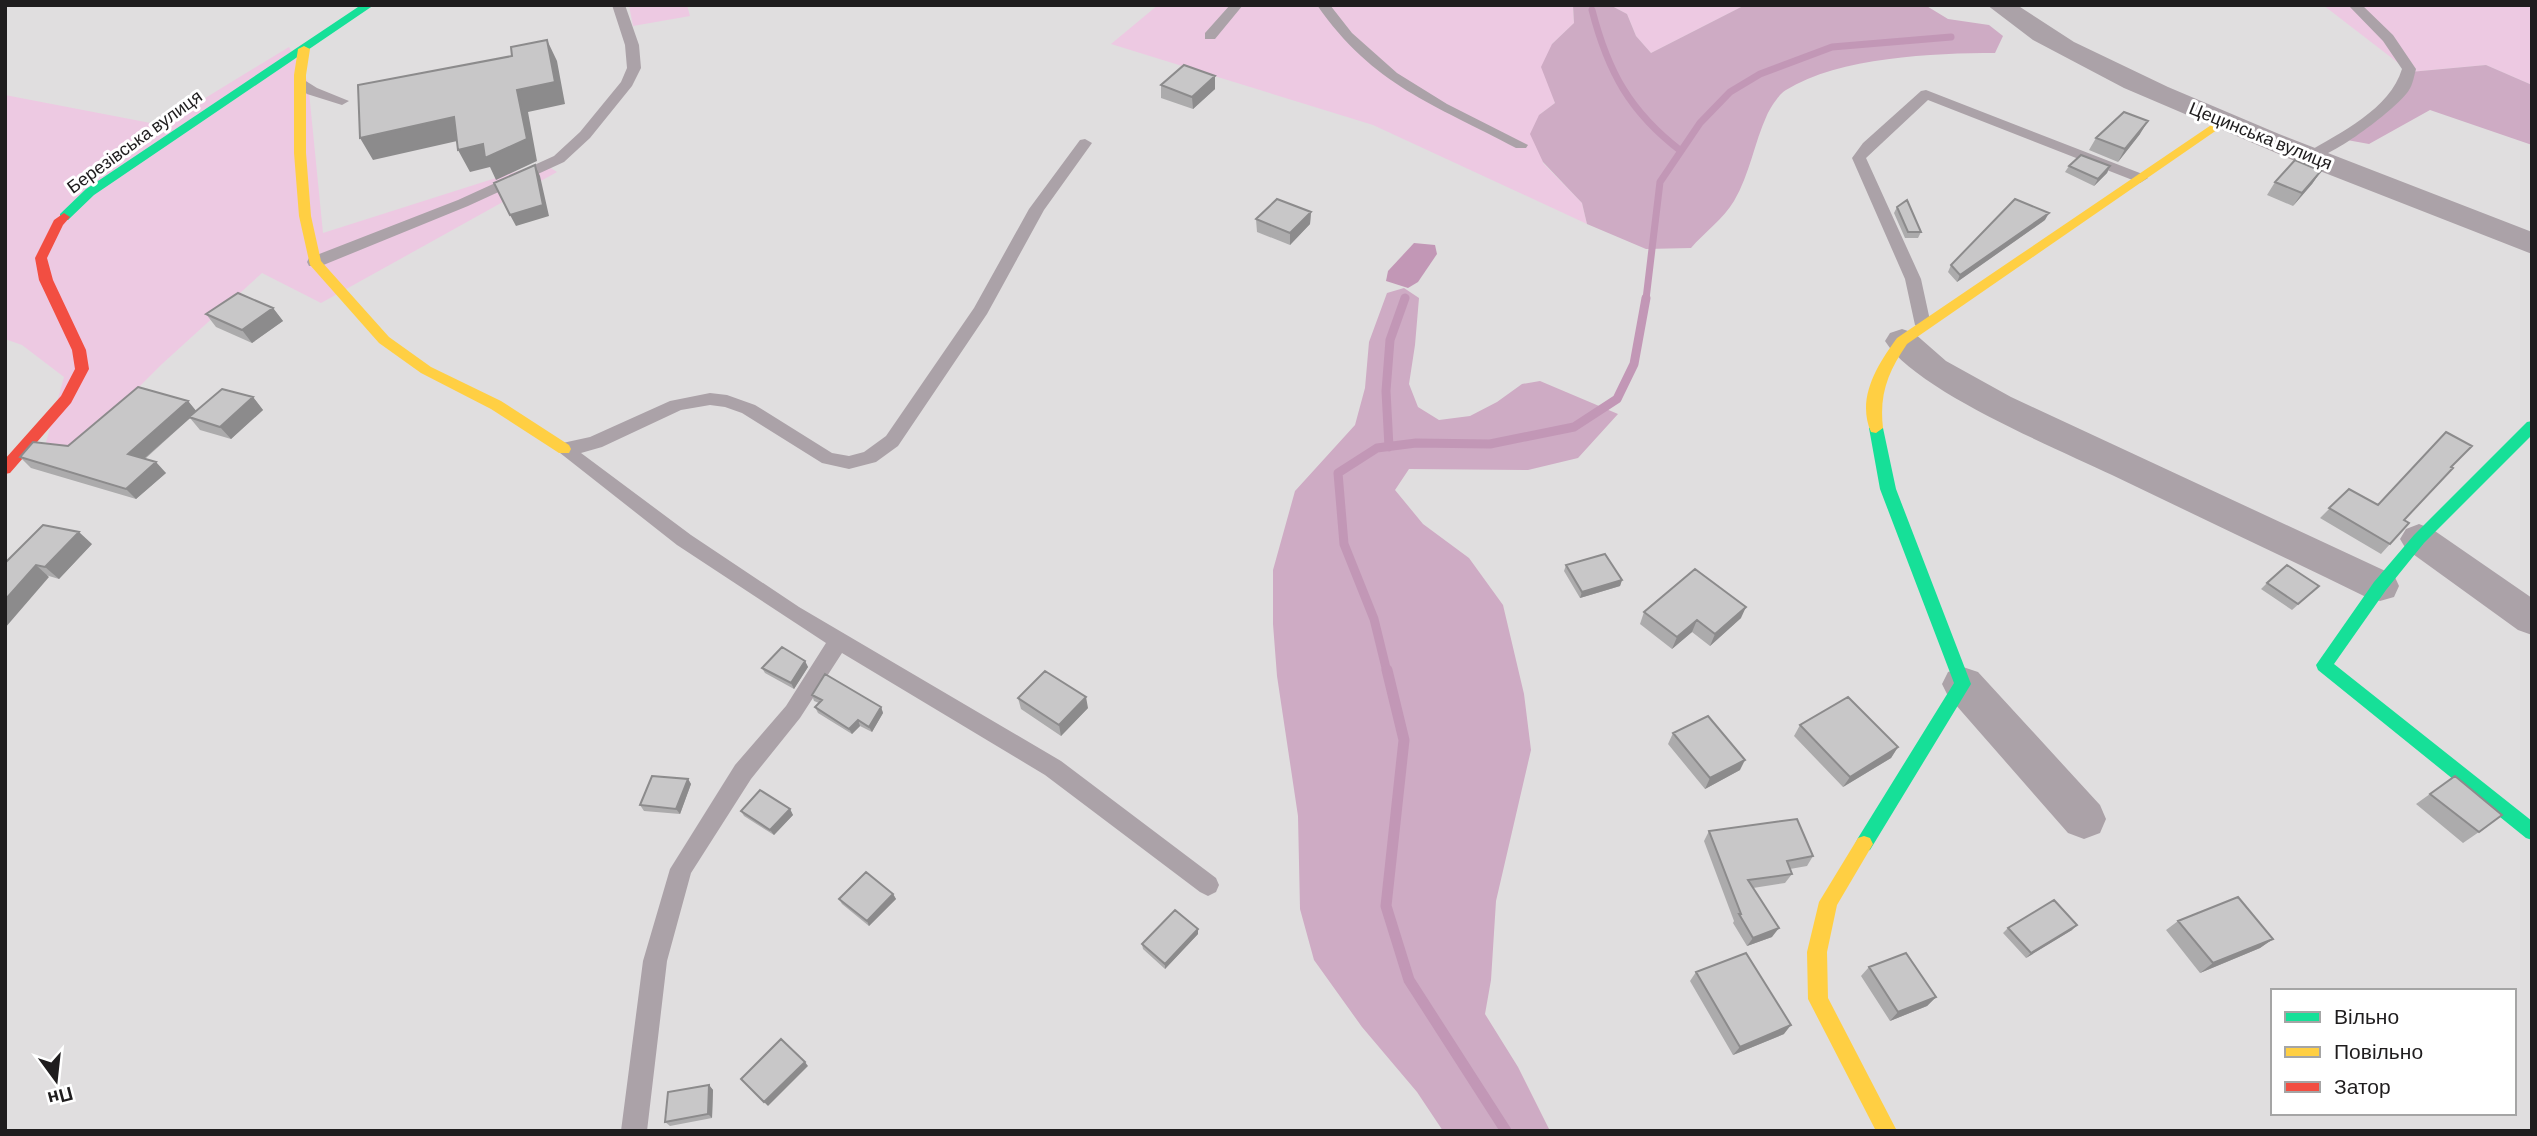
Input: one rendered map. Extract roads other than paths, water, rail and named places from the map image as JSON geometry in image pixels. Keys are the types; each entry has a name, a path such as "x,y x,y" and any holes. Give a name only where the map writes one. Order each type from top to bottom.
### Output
{"street":[{"name":"Березівська вулиця","path":"5,469 66,398 82,369 79,350 46,280 41,258 58,223 90,191 369,5"},
{"name":"Цецинська вулиця","path":"2000,5 2034,31 2101,67 2223,121 2532,244"},
{"path":"304,48 300,82 300,153 305,216 315,262 384,340 426,370 496,405 564,449"},
{"path":"2084,819 1963,684 1888,489 1876,438 1873,411 1879,373 1913,333 2223,121"},
{"path":"1913,333 1934,369 1998,406 2380,586"},
{"path":"2532,426 2419,539 2380,586 2324,665 2532,832"},
{"path":"2419,539 2532,619"},
{"path":"1887,1131 1868,1101 1818,999 1817,952 1828,902 1963,684"}],"lane":[{"path":"315,262 475,198 559,159 585,135 627,83 634,68 632,45 618,5"},
{"path":"1210,36 1237,5"},
{"path":"1324,5 1337,26 1404,85 1445,109 1521,145"},
{"path":"2311,156 2357,129 2403,89 2409,69 2388,38 2354,5"},
{"path":"300,82 312,91 342,102"},
{"path":"1913,333 1913,279 1859,158 1868,146 1926,94 2140,178"},
{"path":"564,449 592,444 674,406 699,398 728,401 758,414 828,461 857,462 879,454 892,441 981,310 1037,209 1085,143"},
{"path":"564,449 684,540 792,613 1054,768 1208,885"},
{"path":"634,1131 655,961 681,869 743,772 793,712 839,641"}],"waterway":[{"path":"1592,10 1605,53 1623,89 1648,121 1681,151"},
{"path":"1646,299 1660,182 1700,123 1730,92 1760,74 1832,47 1951,37"},
{"path":"1389,446 1386,391 1390,340 1405,298"},
{"path":"1389,446 1416,443 1490,444 1574,427 1617,399 1634,364 1646,298"},
{"path":"1387,672 1374,619 1344,544 1338,473 1377,448 1389,446"},
{"path":"1387,670 1404,740 1386,906 1409,980 1506,1131"}]}
